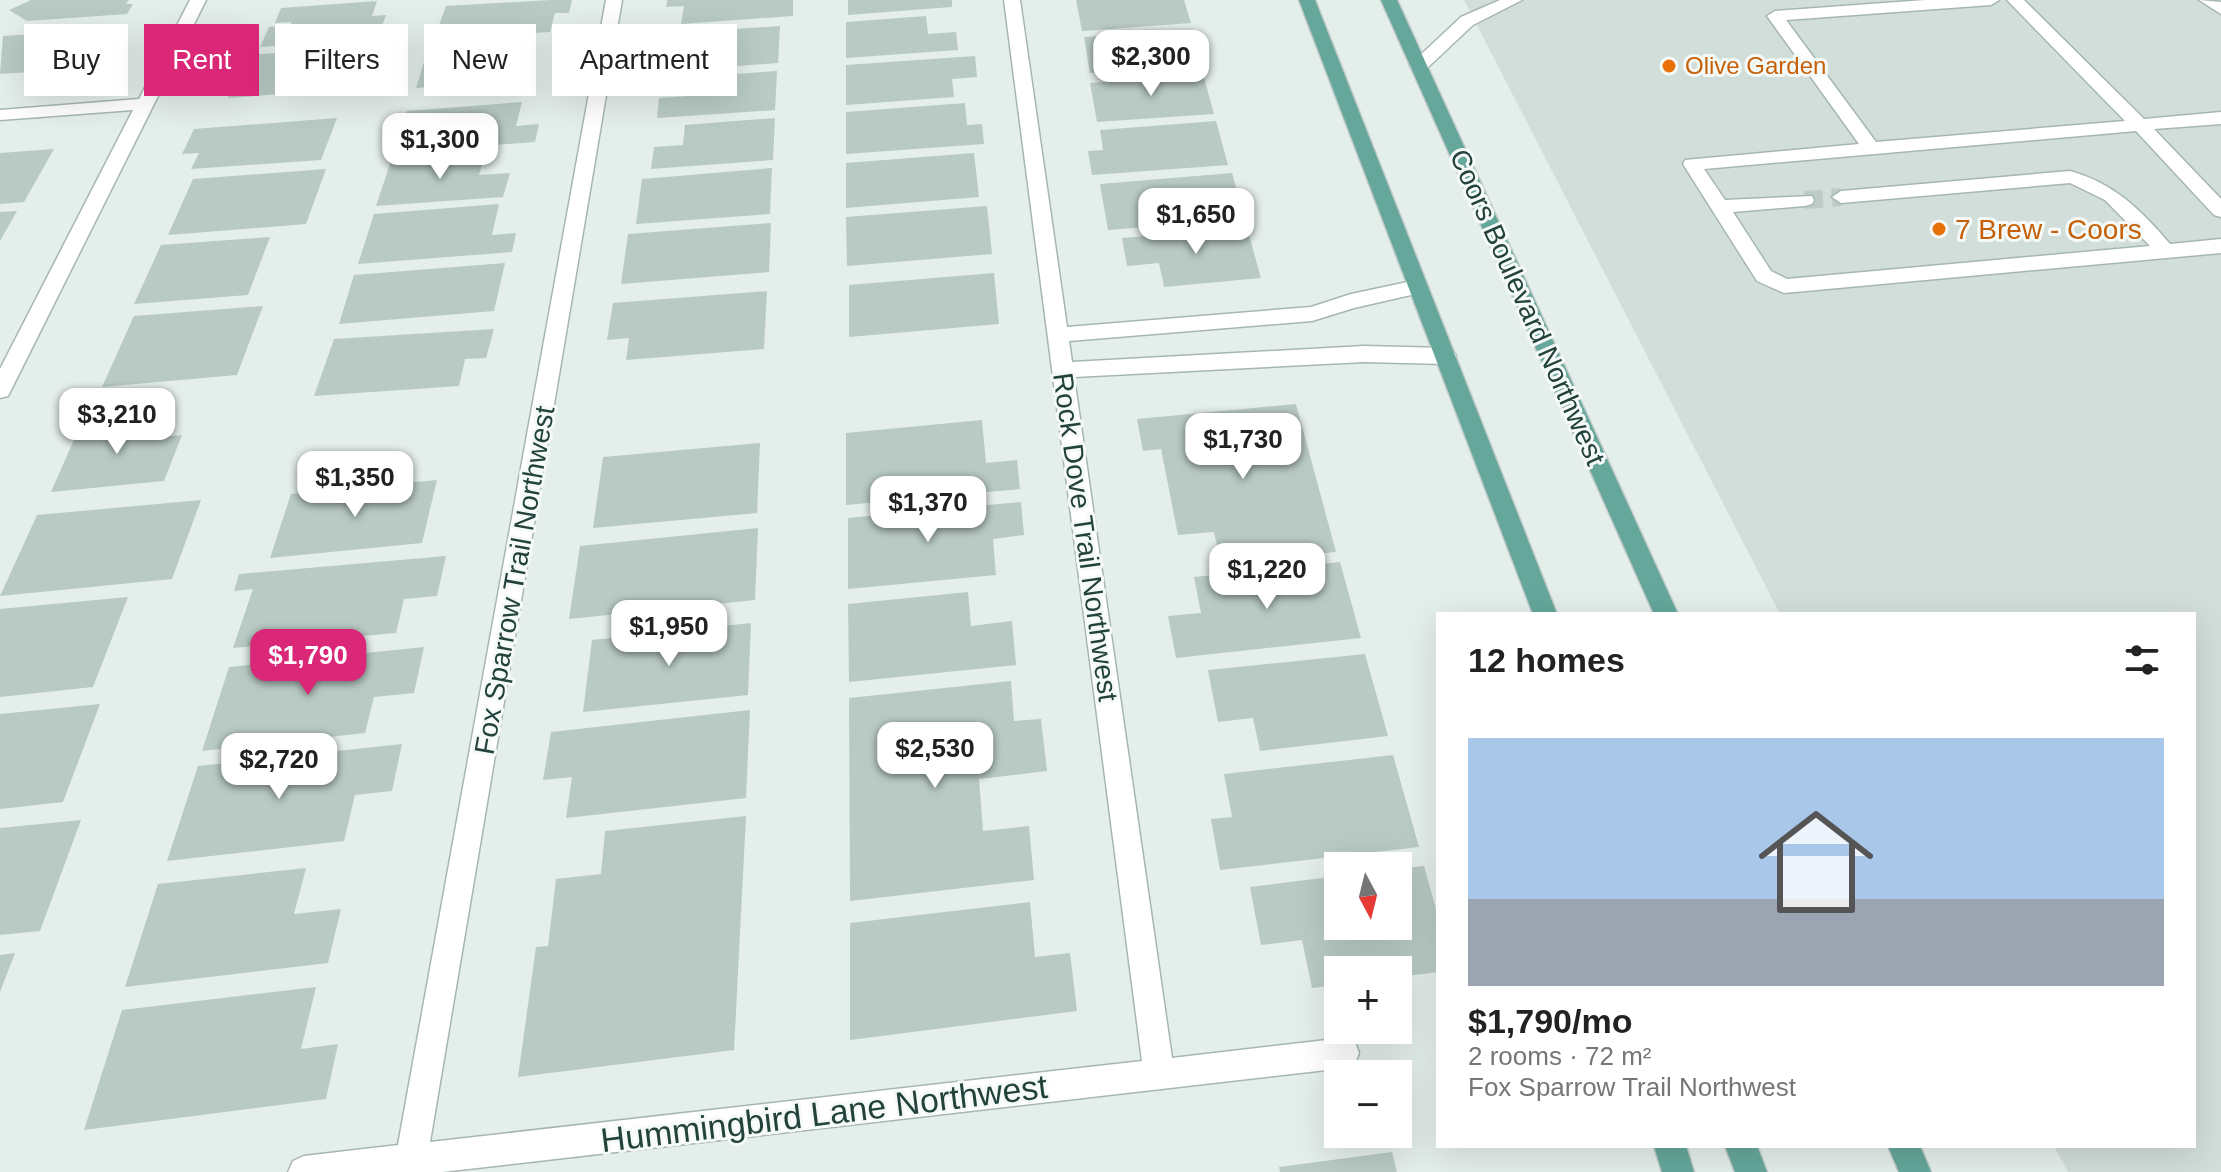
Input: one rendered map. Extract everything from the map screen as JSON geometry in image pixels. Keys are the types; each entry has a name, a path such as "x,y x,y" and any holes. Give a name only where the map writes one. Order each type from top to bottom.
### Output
{"main road":[{"path":"1307,0 1351,123 1446,356 1542,610"},
{"name":"Coors Boulevard Northwest","path":"1389,0 1665,612"},
{"path":"1671,1148 1678,1172"},
{"path":"1742,1148 1751,1172"},
{"path":"1905,1148 1915,1172"}],"street":[{"path":"0,390 198,0"},
{"name":"Fox Sparrow Trail Northwest","path":"413,1168 614,0"},
{"name":"Rock Dove Trail Northwest","path":"1012,0 1159,1074"},
{"path":"1419,66 1467,21 1514,0"},
{"path":"1872,149 1775,16 1991,0"},
{"path":"2015,0 2221,211"},
{"path":"2207,0 2221,9"},
{"path":"0,115 146,104"},
{"path":"2221,118 1692,164 1764,276 1784,286 2221,246"},
{"path":"1841,197 2070,177 2087,180 2122,204 2165,251"},
{"path":"1720,207 1805,200"},
{"path":"1056,335 1312,314 1351,301 1417,287"},
{"path":"1063,370 1364,354 1446,356"},
{"name":"Hummingbird Lane Northwest","path":"304,1172 413,1168 1344,1053"}],"shaded area":[{"path":"1464,0 2221,0 2221,1172 2068,1172 2055,1148 2196,1148 2196,612 1779,612"}],"building":[{"path":"31,0 129,0 126,4 133,4 127,14 27,21 9,10"},
{"path":"572,0 569,13 555,13 550,32 536,33 536,24 439,24 446,6"},
{"path":"667,0 793,0 793,16 681,24 684,6 666,7"},
{"path":"848,0 952,0 952,7 848,15"},
{"path":"1076,0 1184,0 1191,23 1082,31"},
{"path":"377,1 372,16 386,15 383,24 275,23 281,8"},
{"path":"926,16 928,34 956,32 958,50 846,58 846,22"},
{"path":"275,26 275,46 260,47 269,27"},
{"path":"780,26 778,63 737,66 737,29"},
{"path":"1187,30 1197,66 1090,73 1084,37"},
{"path":"24,35 24,72 0,74 3,36"},
{"path":"275,53 275,95 259,96 259,54"},
{"path":"975,56 977,77 952,79 954,97 846,105 846,65"},
{"path":"424,62 424,87 416,88"},
{"path":"777,71 775,110 657,118 659,98 737,96 737,74"},
{"path":"1203,74 1214,114 1097,122 1090,83"},
{"path":"522,102 516,126 539,124 535,142 393,152 407,111"},
{"path":"965,103 967,125 982,124 984,144 846,154 846,112"},
{"path":"337,118 321,160 191,169 199,153 182,154 194,129"},
{"path":"775,118 773,160 651,169 654,147 683,145 685,125"},
{"path":"1216,121 1228,165 1092,175 1088,151 1103,150 1100,130"},
{"path":"54,149 24,202 0,204 0,153"},
{"path":"974,153 979,197 846,208 846,163"},
{"path":"485,154 479,175 510,173 503,197 376,206 391,161"},
{"path":"772,168 770,214 636,224 642,179"},
{"path":"326,169 306,224 168,235 193,179"},
{"path":"1232,173 1245,219 1108,230 1100,184"},
{"path":"499,204 492,235 516,233 512,252 358,264 374,214"},
{"path":"987,206 992,254 847,266 846,217"},
{"path":"17,211 0,241 0,212"},
{"path":"771,223 769,272 621,284 628,234"},
{"path":"1247,228 1261,278 1164,287 1159,263 1127,266 1122,238"},
{"path":"270,237 248,295 134,304 161,245"},
{"path":"505,263 494,311 339,324 354,275"},
{"path":"994,273 999,324 849,337 849,285"},
{"path":"767,291 764,349 626,360 629,338 607,340 613,303"},
{"path":"263,306 237,375 102,387 134,316"},
{"path":"494,329 486,358 465,359 459,386 314,396 334,339"},
{"path":"1296,404 1336,552 1221,563 1214,532 1178,535 1161,449 1143,451 1137,419"},
{"path":"161,418 153,438 182,435 164,481 51,492 80,426"},
{"path":"982,420 986,463 1017,460 1020,489 846,505 846,433"},
{"path":"760,443 757,513 593,528 603,457"},
{"path":"437,480 422,543 270,558 291,494"},
{"path":"201,500 172,579 0,596 37,515"},
{"path":"1021,502 1024,535 993,539 996,575 848,589 848,518"},
{"path":"758,528 755,600 569,619 580,546"},
{"path":"446,556 437,596 404,599 396,633 233,648 253,589 234,591 239,574"},
{"path":"1340,562 1361,638 1176,658 1168,616 1201,613 1194,577"},
{"path":"968,592 971,626 1012,621 1016,665 849,682 848,604"},
{"path":"128,597 93,687 0,697 0,609"},
{"path":"751,623 748,695 583,712 592,640"},
{"path":"424,647 414,693 374,697 365,733 202,751 229,667"},
{"path":"1365,654 1388,736 1260,751 1253,718 1218,722 1208,670"},
{"path":"1011,681 1014,721 1041,719 1047,771 979,779 983,831 1029,826 1034,880 850,901 849,698"},
{"path":"100,704 63,802 0,809 0,714"},
{"path":"750,710 746,798 566,818 572,777 543,780 551,732"},
{"path":"402,744 392,791 355,795 344,841 167,861 198,766"},
{"path":"1393,755 1419,847 1376,852 1324,852 1324,858 1220,870 1211,819 1232,817 1224,774"},
{"path":"746,816 734,1050 518,1077 536,947 548,946 556,879 601,874 605,831"},
{"path":"81,820 40,931 0,935 0,828"},
{"path":"1424,866 1436,909 1436,972 1412,975 1412,956 1324,956 1324,987 1312,988 1302,940 1261,945 1250,887 1324,878 1324,940 1412,940 1412,867"},
{"path":"306,868 294,914 341,909 328,963 125,987 158,884"},
{"path":"1030,902 1035,957 1070,953 1077,1011 850,1040 850,923"},
{"path":"15,953 0,992 0,955"},
{"path":"316,987 301,1049 338,1044 326,1099 84,1130 122,1010"},
{"path":"1392,1152 1397,1172 1280,1172 1279,1167"}],"tunnel":[{"path":"1805,200 1841,197"}],"place":[{"name":"Olive Garden","path":"1669,66"},
{"name":"7 Brew - Coors","path":"1939,229"}]}
